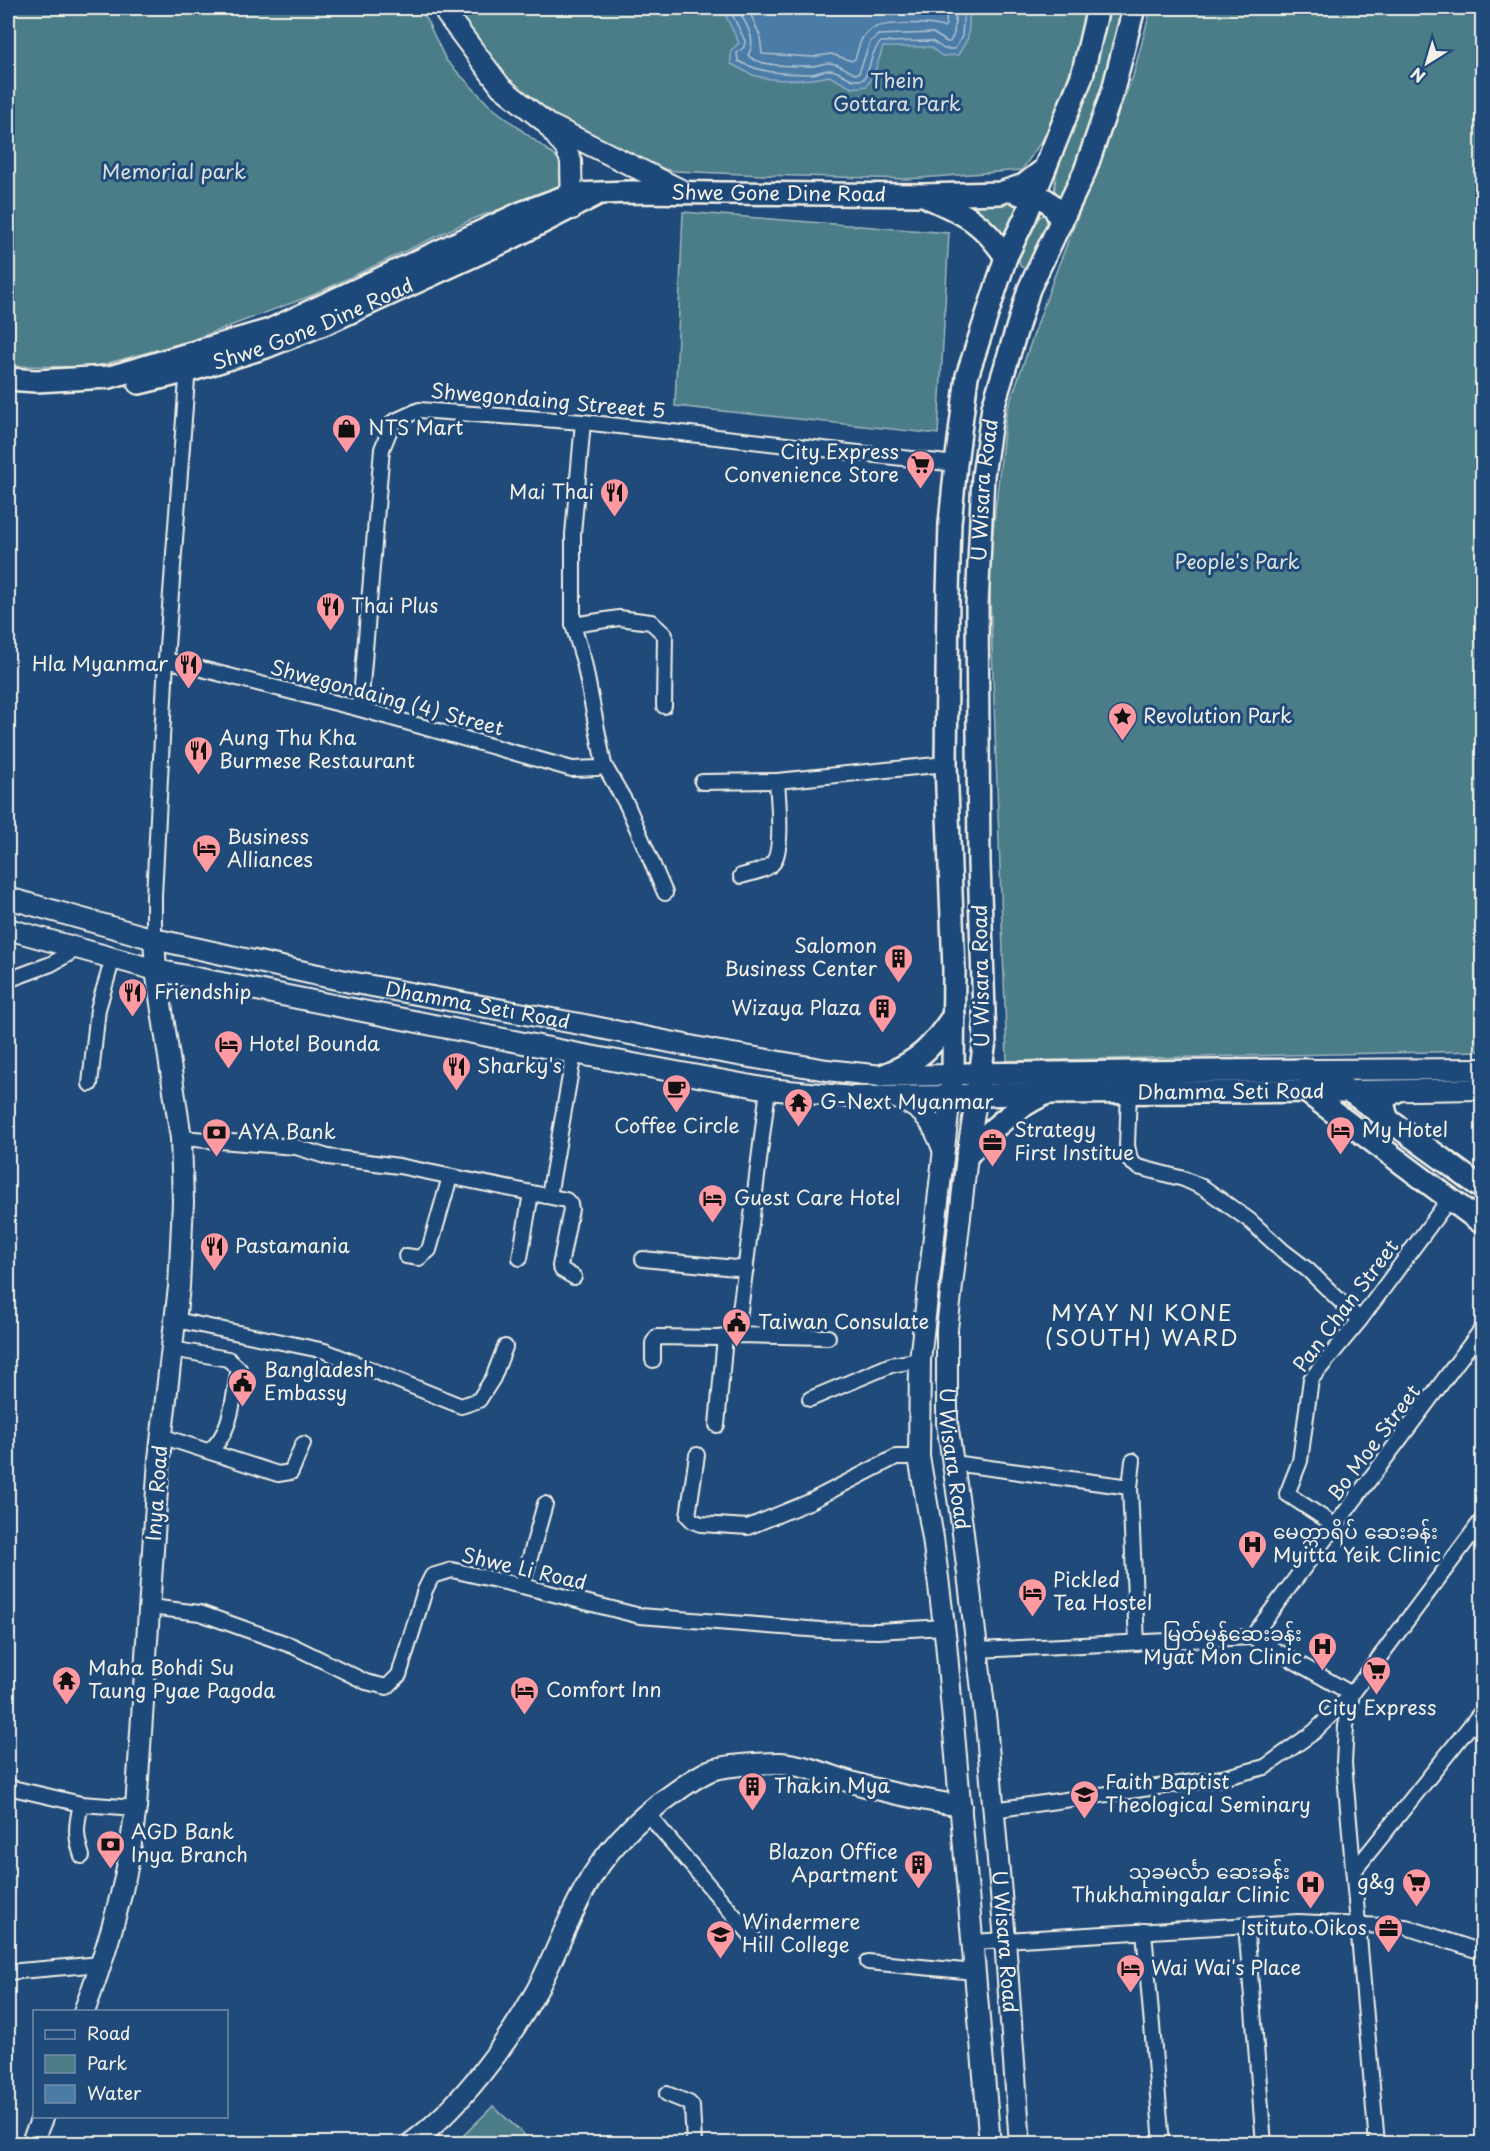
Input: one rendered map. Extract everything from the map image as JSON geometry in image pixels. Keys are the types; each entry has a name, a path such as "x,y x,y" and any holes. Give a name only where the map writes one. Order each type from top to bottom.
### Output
{"main road":[{"path":"444,8 501,87 554,131 571,161 572,201"},
{"name":"U Wisara Road","path":"990,2144 945,1635 933,1538 919,1457 920,1360 953,1075 952,863 946,764 950,523 967,376 1006,257 1082,76 1098,8"},
{"name":"U Wisara Road","path":"1020,2144 989,1753 947,1423 947,1329 967,1156 985,1041 979,863 977,618 983,476 993,407 1029,289 1085,171 1113,90 1134,8"},
{"path":"545,122 689,194"},
{"name":"Shwe Gone Dine Road","path":"8,379 36,381 110,377 266,347 331,321 572,201 600,193 923,195 1000,193 1024,185 1043,171"},
{"path":"1000,193 1033,195 1044,199 1056,208 1061,223"},
{"name":"Shwe Gone Dine Road","path":"923,195 961,212 981,226 1006,257"},
{"path":"998,282 1029,289"},
{"name":"Shwe Gone Dine Road","path":"8,391 112,390 187,363"},
{"name":"Dhamma Seti Road","path":"8,898 154,939 350,982 827,1070 885,1086 950,1096 1129,1092 1482,1069"},
{"name":"Dhamma Seti Road","path":"8,929 156,970 768,1089 852,1097 885,1086 953,1075 1025,1073 1307,1080"},
{"name":"Inya Road","path":"85,2010 101,1964 128,1863 136,1808 161,1436 176,1320 183,1202 181,1138 156,970 154,939"},
{"path":"944,1152 934,1127 922,1113 885,1086 906,1066 917,1060 954,1015"},
{"path":"574,1053 580,1024"},
{"path":"985,1041 1002,1063 1025,1073"},
{"path":"1307,1080 1349,1091 1482,1188"},
{"path":"1307,1080 1416,1173 1482,1223"},
{"name":"Dhamma Seti Road","path":"1349,1091 1482,1089"},
{"path":"1387,1117 1382,1100 1395,1092"},
{"path":"967,1156 999,1122 1048,1093"},
{"path":"1416,1173 1419,1156 1431,1150"},
{"path":"945,1635 977,1645"},
{"path":"956,1754 989,1753"},
{"path":"411,2144 464,2093 513,2032 541,1982 589,1881 601,1862 646,1812 693,1779 711,1770 779,1763 815,1769 850,1782 962,1814 994,1816"},
{"path":"986,2104 1017,2102"},
{"path":"31,2144 42,2118"}],"street":[{"path":"154,939 154,896 166,660 187,363"},
{"name":"Shwegondaing Streeet 5","path":"360,709 382,449 393,422 419,410 583,422 956,464"},
{"path":"583,422 573,534 573,625 584,662 601,767 627,805 665,893"},
{"path":"573,625 619,618 651,622 665,636 664,706"},
{"name":"Shwegondaing (4) Street","path":"166,660 360,709 572,769 601,767"},
{"path":"702,782 777,780 946,764"},
{"path":"741,876 770,866 776,859 779,844 777,780"},
{"path":"8,980 51,964 77,949"},
{"path":"90,1084 98,1009 113,958"},
{"path":"549,1196 574,1053"},
{"path":"717,1425 731,1336 746,1269 768,1089"},
{"path":"1129,1092 1127,1145 1130,1161 1138,1167 1184,1179 1204,1188 1249,1220 1308,1270 1360,1320"},
{"path":"181,1138 296,1147 328,1157 399,1166 566,1200 570,1204 560,1266 562,1270 574,1277"},
{"path":"406,1256 419,1258 429,1250 450,1177"},
{"path":"520,1258 531,1193"},
{"name":"Pan Chan Street","path":"1336,1526 1287,1494 1300,1461 1311,1379 1360,1320 1450,1198"},
{"path":"643,1259 746,1269"},
{"path":"176,1320 325,1351 461,1406 479,1400 493,1378 505,1347"},
{"name":"Bo Moe Street","path":"1252,1637 1482,1329"},
{"path":"653,1360 653,1343 657,1337 828,1337"},
{"path":"172,1349 228,1359 238,1369 225,1431 218,1444 209,1451"},
{"path":"810,1399 891,1365 920,1360"},
{"path":"161,1436 278,1474 291,1472 303,1444"},
{"path":"697,1455 688,1516 701,1524 748,1527 809,1502 896,1457 919,1457"},
{"path":"1133,1461 1130,1487 1137,1643"},
{"path":"953,1463 1130,1487"},
{"path":"522,1586 545,1504"},
{"path":"994,1816 1222,1778 1265,1767 1314,1732 1352,1694 1482,1520"},
{"name":"Shwe Li Road","path":"150,1607 201,1613 293,1646 366,1682 387,1687 399,1675 425,1590 432,1576 452,1570 640,1616 821,1630 945,1635"},
{"path":"977,1645 1137,1643 1252,1637 1352,1694"},
{"path":"1352,1694 1346,1726 1344,1763 1377,2144"},
{"path":"1354,1871 1482,1712"},
{"path":"8,1787 81,1804 136,1808"},
{"path":"81,1804 76,1837 82,1856"},
{"path":"646,1812 755,1940"},
{"path":"973,1942 1298,1922 1407,1927 1482,1952"},
{"path":"1246,1925 1264,2144"},
{"path":"1144,1931 1162,2144"},
{"path":"868,1962 975,1972"},
{"path":"8,1972 101,1964"},
{"path":"667,2094 692,2106 694,2144"}],"green space":[{"name":"Memorial park","path":"8,8 421,8 446,60 489,105 560,160 559,188 475,218 313,295 192,340 94,367 8,366"},
{"name":"Thein Gottara Park","path":"454,8 1089,8 1084,32 1049,130 1022,170 908,179 674,171 585,153 537,112 463,29"},
{"path":"1107,8 1127,8 1112,64 1063,200 1054,195 1056,174"},
{"name":"People's Park","path":"1151,8 1482,8 1482,1051 1007,1061 989,566 1006,413 1054,277 1133,76"},
{"path":"1010,197 1024,202 1008,244 973,203"},
{"path":"683,212 949,233 938,434 675,406"},
{"path":"1043,215 1049,216 1053,223 1027,270 1020,266 1019,259 1037,219"},
{"path":"493,2106 532,2142 456,2143"}],"water":[{"path":"722,8 970,8 968,38 958,55 942,56 931,47 883,47 874,74 867,86 852,88 829,76 802,80 770,79 753,75 731,64 731,50 739,43"}],"place":[{"name":"NTS Mart","path":"347,454"},
{"name":"City Express Convenience Store","path":"920,490"},
{"name":"Mai Thai","path":"615,518"},
{"name":"Thai Plus","path":"330,632"},
{"name":"Hla Myanmar","path":"189,690"},
{"name":"Revolution Park","path":"1122,742"},
{"name":"Aung Thu Kha Burmese Restaurant","path":"198,776"},
{"name":"Business Alliances","path":"206,874"},
{"name":"Salomon Business Center","path":"898,984"},
{"name":"Friendship","path":"133,1018"},
{"name":"Wizaya Plaza","path":"882,1034"},
{"name":"Hotel Bounda","path":"228,1070"},
{"name":"Sharky's","path":"456,1092"},
{"name":"Coffee Circle","path":"677,1114"},
{"name":"G-Next Myanmar","path":"799,1128"},
{"name":"My Hotel","path":"1341,1156"},
{"name":"AYA Bank","path":"217,1158"},
{"name":"Strategy First Institue","path":"993,1168"},
{"name":"Guest Care Hotel","path":"713,1224"},
{"name":"Pastamania","path":"214,1272"},
{"name":"Taiwan Consulate","path":"737,1348"},
{"name":"Bangladesh Embassy","path":"243,1408"},
{"name":"မေတ္တာရိပ် ဆေးခန်း Myitta Yeik Clinic","path":"1252,1570"},
{"name":"Pickled Tea Hostel","path":"1032,1618"},
{"name":"မြတ်မွန်ဆေးခန်း Myat Mon Clinic","path":"1323,1672"},
{"name":"City Express","path":"1377,1696"},
{"name":"Maha Bohdi Su Taung Pyae Pagoda","path":"67,1706"},
{"name":"Comfort Inn","path":"525,1716"},
{"name":"Thakin Mya","path":"753,1812"},
{"name":"Faith Baptist Theological Seminary","path":"1084,1820"},
{"name":"AGD Bank Inya Branch","path":"110,1870"},
{"name":"Blazon Office Apartment","path":"919,1890"},
{"name":"g&g","path":"1416,1908"},
{"name":"သုခမင်္လာ ဆေးခန်း Thukhamingalar Clinic","path":"1311,1910"},
{"name":"Istituto Oikos","path":"1388,1954"},
{"name":"Windermere Hill College","path":"721,1960"},
{"name":"Wai Wai's Place","path":"1130,1994"}],"district":[{"name":"MYAY NI KONE (SOUTH) WARD","path":"1142,1326"}]}
